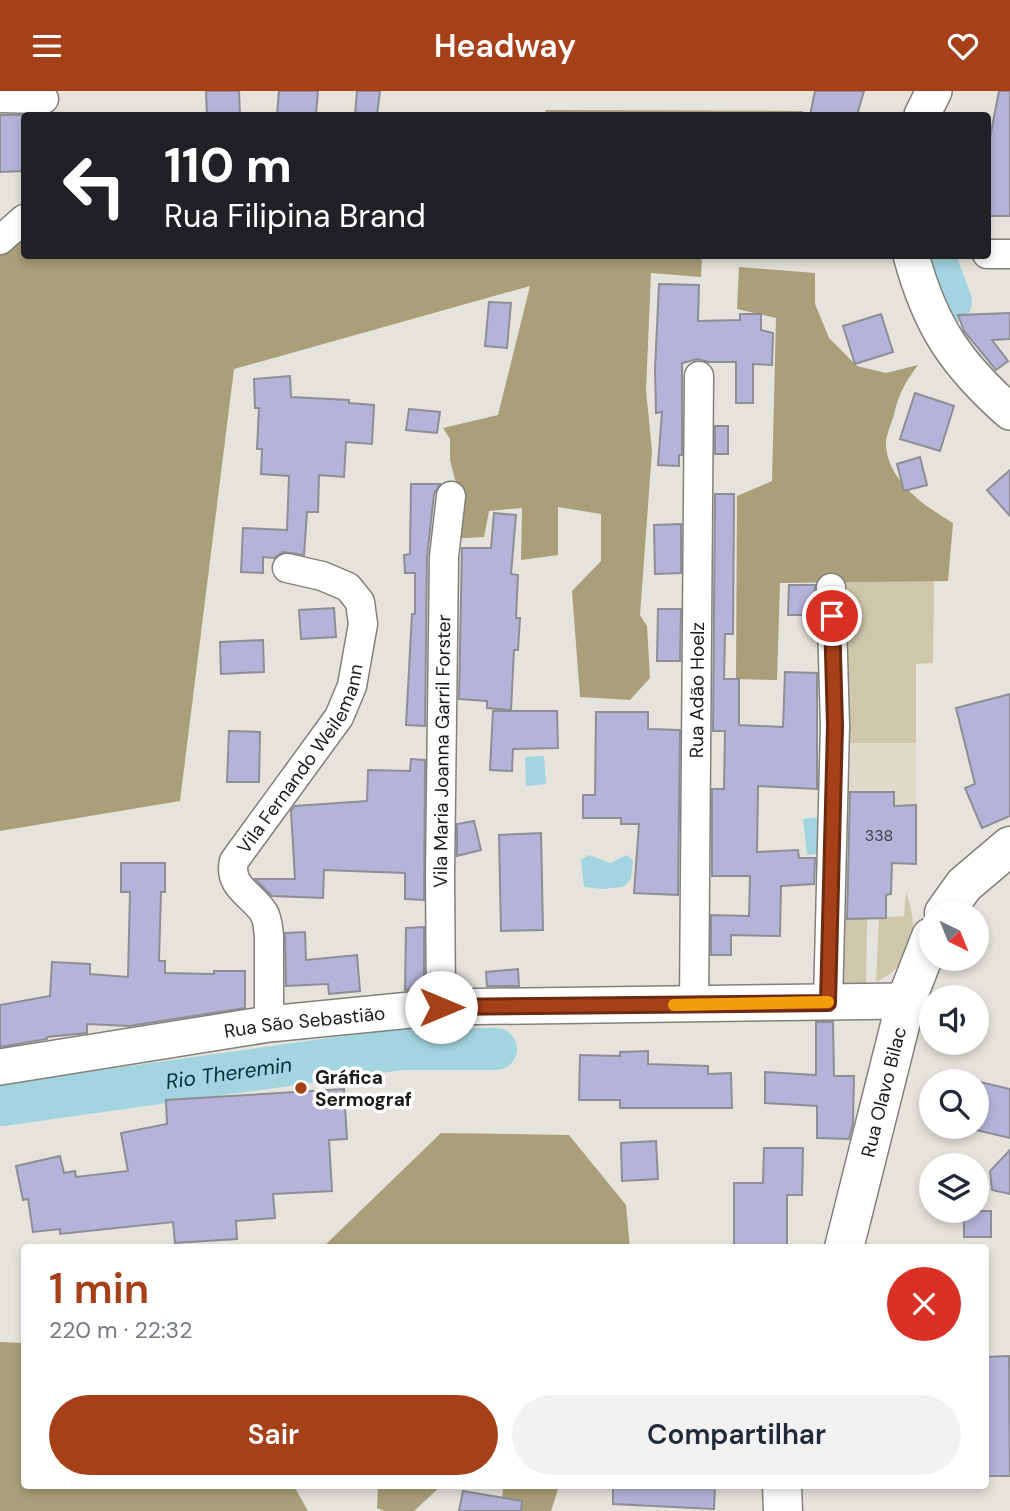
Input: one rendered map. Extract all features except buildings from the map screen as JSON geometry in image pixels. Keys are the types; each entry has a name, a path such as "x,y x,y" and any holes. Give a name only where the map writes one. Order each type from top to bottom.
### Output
{"main road":[{"path":"953,901 964,885 1010,846"},
{"name":"Rua Olavo Bilac","path":"845,1244 906,1001 919,968"},
{"path":"782,1489 783,1511"}],"street":[{"path":"924,112 934,91"},
{"path":"0,98 45,102"},
{"path":"0,240 21,222"},
{"path":"991,254 1010,254"},
{"path":"912,259 925,300 948,347 964,367 1010,412"},
{"name":"Rua Adão Hoelz","path":"694,1005 699,376"},
{"name":"Vila Maria Joanna Garril Forster","path":"441,1007 444,557 451,496"},
{"name":"Vila Fernando Weilemann","path":"269,1024 270,936 264,913 235,881 232,870 234,860 339,717 352,686 363,624 360,602 348,587 322,576 287,568"},
{"path":"828,1003 835,726 831,588"},
{"name":"Rua São Sebastião","path":"0,1067 269,1024 441,1007 906,1001"}],"shaded area":[{"path":"546,110 803,111 803,112 545,112"},
{"path":"21,211 21,259 702,259 701,277 651,273 646,390 652,451 640,615 647,626 650,678 630,700 580,697 572,591 601,561 601,514 558,507 558,555 521,560 522,508 489,511 484,537 447,539 460,499 450,460 450,439 443,428 498,415 530,286 234,369 180,801 0,831 0,227"},
{"path":"739,267 815,273 815,304 829,338 857,366 886,373 918,365 898,400 886,441 887,455 908,490 953,523 948,581 780,583 777,680 736,679 737,496 772,481 776,318 737,309"},
{"path":"934,581 933,663 916,664 916,743 841,743 834,582"},
{"path":"841,743 916,743 916,805 894,806 894,792 842,792"},
{"path":"906,891 913,919 911,944 900,965 876,982 879,918 904,916"},
{"path":"867,918 866,984 831,986 843,919"},
{"path":"441,1133 569,1135 626,1205 630,1244 326,1244"},
{"path":"0,1342 21,1343 21,1489 296,1489 308,1511 0,1511"},
{"path":"378,1489 438,1489 414,1511 384,1511 377,1508"},
{"path":"503,1489 558,1489 551,1511 502,1511"}],"water":[{"path":"544,756 546,784 526,786 525,757"},
{"path":"821,817 824,853 807,855 803,819"},
{"path":"589,855 610,863 627,855 633,861 631,879 623,887 584,887 581,860"}],"waterway":[{"path":"935,259 951,302"},
{"name":"Rio Theremin","path":"3,1105 401,1049 496,1049"}],"slow traffic":[{"path":"674,1005 828,1002"}],"place":[{"name":"Gráfica Sermograf","path":"301,1088"}],"route":[{"path":"441,1007 828,1003 835,726 832,616"}]}
